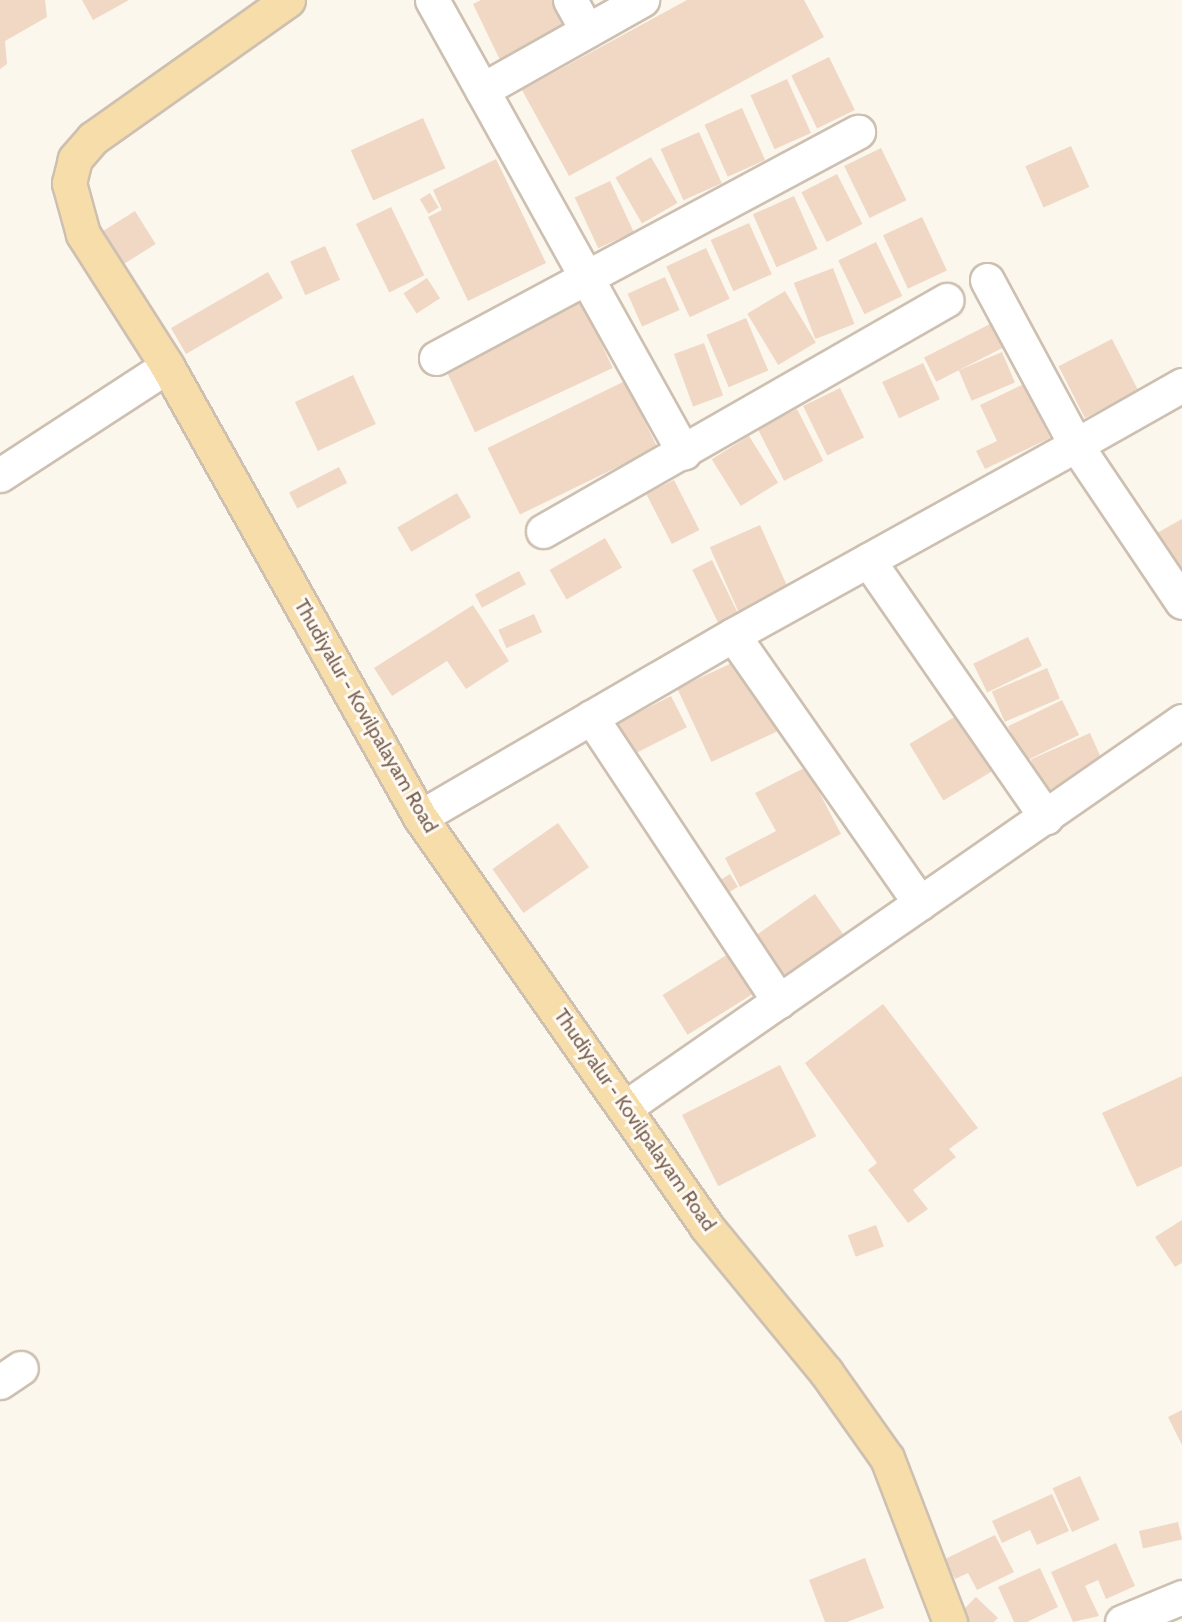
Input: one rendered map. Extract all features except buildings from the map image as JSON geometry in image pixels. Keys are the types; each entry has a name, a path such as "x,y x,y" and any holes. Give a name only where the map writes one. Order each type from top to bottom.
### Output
{"main road":[{"name":"Thudiyalur - Kovilpalayam Road","path":"288,0 93,138 75,159 69,183 83,234 167,366 420,817 626,1107 706,1226 826,1372 887,1458 950,1622"}],"street":[{"path":"432,0 684,453"},
{"path":"570,0 587,31"},
{"path":"482,90 642,0"},
{"path":"436,358 588,280 858,132"},
{"path":"987,280 1076,445 1182,602"},
{"path":"543,531 684,453 947,300"},
{"path":"0,475 167,366"},
{"path":"420,817 733,635 1182,385"},
{"path":"868,560 1046,817"},
{"path":"733,635 920,903"},
{"path":"591,717 779,1000"},
{"path":"626,1107 1182,721"},
{"path":"1122,1622 1182,1598"}]}
